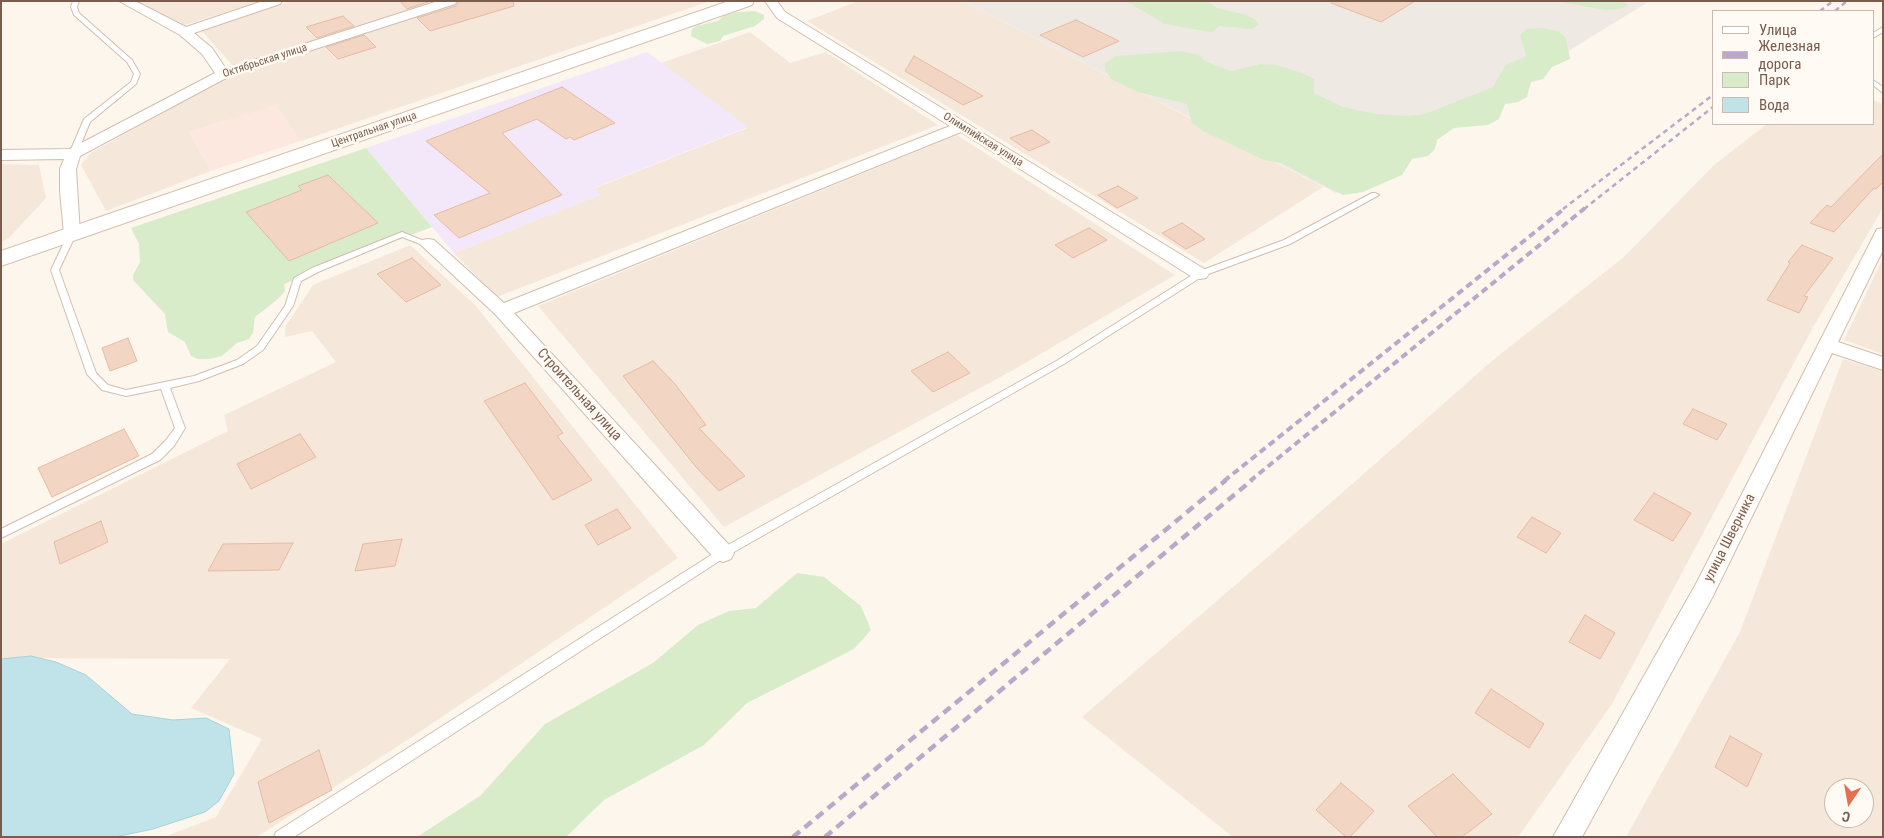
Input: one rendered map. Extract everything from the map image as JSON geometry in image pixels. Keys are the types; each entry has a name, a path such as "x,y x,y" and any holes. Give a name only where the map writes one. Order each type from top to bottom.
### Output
{"street":[{"path":"125,1 185,32 207,51 224,74"},
{"path":"185,32 276,1"},
{"name":"Октябрьская улица","path":"1,155 73,154 224,74 452,1"},
{"name":"Центральная улица","path":"1,259 746,1"},
{"name":"Олимпийская улица","path":"771,1 781,15 1200,274"},
{"path":"502,311 961,127"},
{"path":"72,234 68,169 73,154"},
{"name":"улица Шверника","path":"1567,837 1705,589 1883,233"},
{"name":"Строительная улица","path":"428,244 502,311 723,553"},
{"path":"1827,345 1883,364"}],"lane":[{"path":"73,154 87,121 134,83 137,74 130,61 76,14 74,6 76,1"},
{"path":"281,837 723,553 1061,362 1200,274 1287,242 1375,195"},
{"path":"72,234 55,270 92,374 105,388 126,393 165,387 196,379 240,362 260,348 288,306 297,280 315,270 402,234 428,244"},
{"path":"1,534 156,457 180,428 165,387"}],"shaded area":[{"path":"137,1 261,1 185,25"},
{"path":"291,1 436,1 233,66 201,30"},
{"path":"464,1 710,1 301,141 275,106 189,132 211,171 106,211 81,165 91,153 225,78"},
{"path":"858,1 964,1 1323,187 1204,263 807,21"},
{"path":"964,1 1650,1 1336,193"},
{"path":"750,32 790,63 826,52 938,125 497,297 454,253 599,195 593,189 747,128 661,63"},
{"path":"647,52 748,127 594,188 600,195 454,253 366,148"},
{"path":"1874,100 1883,104 1883,208 1812,329 1612,704 1518,837 1233,837 1082,717 1493,360 1624,257 1714,165 1766,125 1874,125"},
{"path":"275,105 301,141 211,171 189,132"},
{"path":"957,135 1175,275 1015,369 724,527 538,306"},
{"path":"1,164 39,165 46,198 8,239 1,242"},
{"path":"410,245 476,306 678,558 418,733 257,837 164,837 216,817 262,739 191,708 230,659 1,658 1,544 228,431 224,415 336,362 312,331 285,337 285,327 313,285"},
{"path":"1883,258 1883,354 1844,340"},
{"path":"1843,359 1883,371 1883,837 1626,837 1740,632"}],"green space":[{"path":"1126,1 1207,1 1217,8 1255,19 1259,25 1251,29 1219,26 1212,32 1198,30 1165,24"},
{"path":"1555,1 1623,1 1628,5 1621,9 1606,10"},
{"path":"755,11 764,15 764,19 755,26 723,36 720,41 707,44 691,36 692,29 696,26 718,21 723,16 737,12"},
{"path":"1542,28 1558,31 1566,38 1570,59 1552,67 1543,79 1531,82 1527,97 1518,102 1505,104 1499,119 1488,125 1454,128 1437,140 1435,149 1428,156 1412,159 1402,175 1363,192 1343,195 1281,163 1264,160 1203,131 1192,123 1187,104 1138,92 1111,79 1105,70 1105,63 1117,56 1181,51 1199,55 1205,61 1231,71 1260,64 1276,65 1314,79 1314,93 1343,107 1376,114 1409,116 1425,114 1493,87 1505,66 1526,56 1520,35 1527,29"},
{"path":"366,148 432,227 284,284 285,291 279,298 255,317 253,333 249,339 237,343 222,356 198,359 191,356 185,342 168,332 165,314 133,280 133,275 140,262 139,244 131,228"},
{"path":"797,573 824,577 861,606 871,630 854,649 747,703 704,745 604,800 566,837 417,837 481,795 545,724 653,663 698,625 729,611 756,608"}],"water":[{"path":"31,656 56,662 86,675 132,714 173,720 206,718 229,729 234,774 219,801 205,812 153,829 115,837 1,837 1,659"}],"building":[{"path":"400,1 431,1 407,9"},
{"path":"459,1 513,1 514,6 430,31 417,18 456,6"},
{"path":"1332,1 1415,1 1381,22 1331,3"},
{"path":"343,16 354,26 317,38 306,27"},
{"path":"1076,20 1119,41 1083,57 1040,35"},
{"path":"364,35 376,47 338,59 326,47"},
{"path":"914,56 983,96 963,105 905,71"},
{"path":"562,87 615,123 574,140 570,137 566,139 537,119 502,133 562,195 459,238 434,215 490,193 426,141"},
{"path":"1032,130 1050,142 1029,151 1010,138"},
{"path":"1883,154 1883,182 1876,189 1874,188 1834,232 1810,223 1827,205 1831,207"},
{"path":"328,175 378,223 289,261 246,212 302,190 298,186"},
{"path":"1118,186 1138,198 1117,208 1098,195"},
{"path":"1182,223 1205,239 1186,249 1162,233"},
{"path":"1089,228 1107,240 1073,258 1055,245"},
{"path":"1802,245 1833,258 1804,296 1808,297 1799,313 1767,300 1790,263 1788,262"},
{"path":"412,258 441,285 406,302 377,274"},
{"path":"128,338 137,361 110,371 102,348"},
{"path":"948,352 970,373 933,392 911,371"},
{"path":"653,361 675,384 706,425 699,428 745,476 719,491 696,467 623,376"},
{"path":"525,383 563,433 557,436 592,480 553,500 484,401"},
{"path":"1693,409 1727,424 1717,440 1683,424"},
{"path":"124,429 139,456 52,497 38,468"},
{"path":"300,434 316,457 251,489 237,464"},
{"path":"1654,493 1691,513 1673,541 1634,520"},
{"path":"617,509 631,528 598,545 585,525"},
{"path":"1532,517 1561,533 1546,553 1517,537"},
{"path":"101,521 108,542 60,564 54,542"},
{"path":"402,539 395,566 355,571 363,544"},
{"path":"293,543 279,570 208,571 223,544"},
{"path":"1585,615 1615,633 1600,659 1569,642"},
{"path":"1491,689 1544,724 1529,748 1475,713"},
{"path":"1730,736 1762,754 1747,787 1715,767"},
{"path":"319,750 332,790 269,823 258,782"},
{"path":"1453,774 1492,814 1462,837 1437,837 1408,806"},
{"path":"1341,783 1374,811 1350,837 1346,837 1316,810"}],"railway":[{"path":"1821,10 1833,1"},
{"path":"1836,10 1847,1"},
{"path":"1563,209 1712,96"},
{"path":"1584,209 1712,108"},
{"path":"1224,481 1565,208"},
{"path":"1250,481 1585,208"},
{"path":"793,837 1226,480"},
{"path":"825,837 1252,480"}]}
